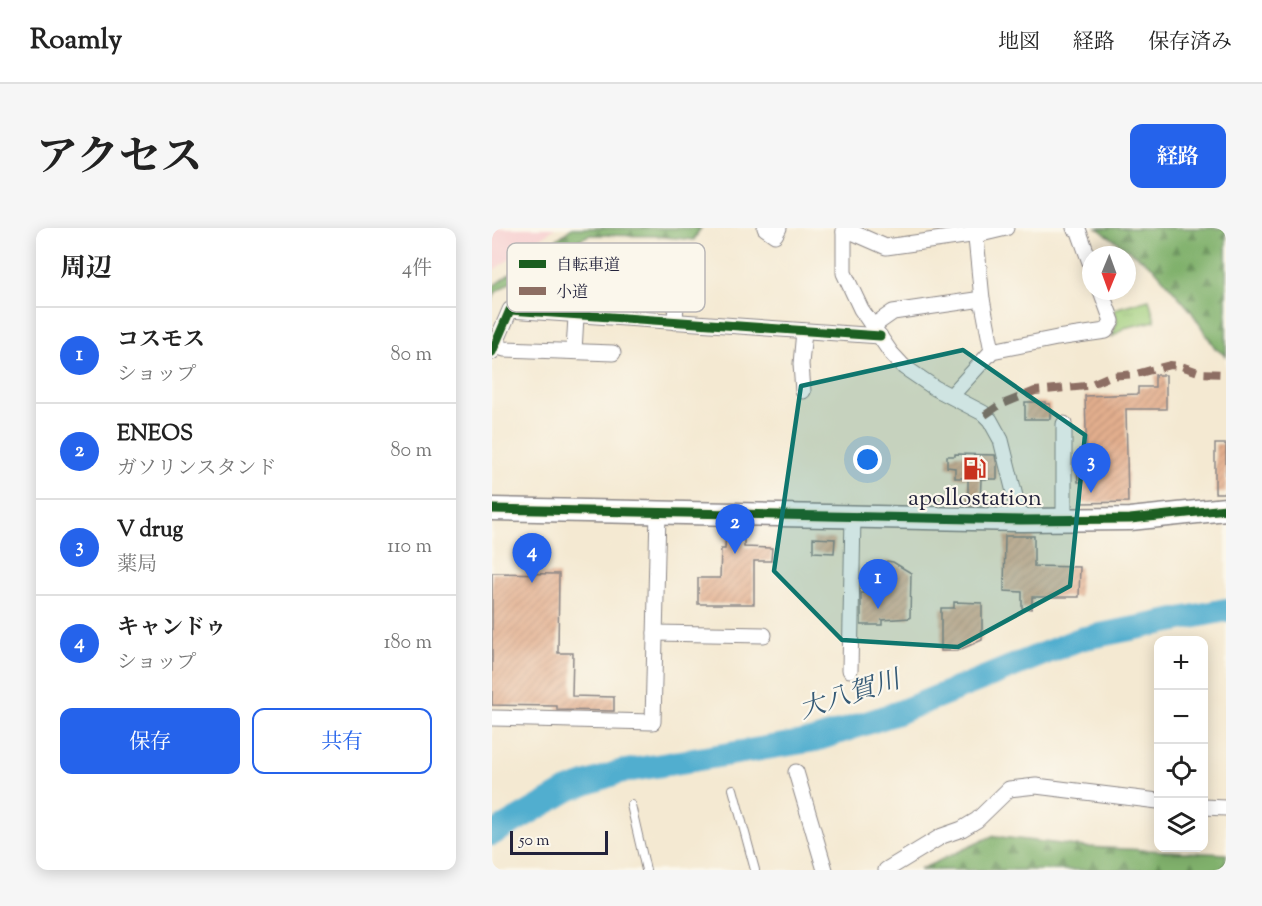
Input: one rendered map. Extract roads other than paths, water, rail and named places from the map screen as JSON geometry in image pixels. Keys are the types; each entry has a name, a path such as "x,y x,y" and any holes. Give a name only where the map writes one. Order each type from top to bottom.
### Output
{"street":[{"path":"765,228 775,235 779,228"},
{"path":"1006,228 975,231 886,247 844,230 844,273 852,292 876,331 904,367 915,376 983,413 998,432 1021,520"},
{"path":"1074,228 1078,229 1084,246"},
{"path":"975,231 982,299 992,351"},
{"path":"537,312 804,331 876,331 893,312 982,299"},
{"path":"951,396 992,351 1057,338 1106,332 1112,321 1104,300"},
{"path":"509,312 494,349 614,353"},
{"path":"574,351 577,312"},
{"path":"675,322 676,312"},
{"path":"803,391 801,364 804,331"},
{"path":"1064,519 1065,424"},
{"path":"492,508 1021,520 1130,519 1225,514"},
{"path":"492,718 653,722 658,512"},
{"path":"850,670 853,516"},
{"path":"655,633 764,635"},
{"path":"796,772 825,870"},
{"path":"886,870 942,836 962,829 976,820 1009,789 1036,786 1154,801"},
{"path":"1208,807 1226,808"}],"lane":[{"path":"733,789 755,870"},
{"path":"631,805 646,870"}],"waterway":[{"name":"大八賀川","path":"492,834 568,790 619,772 815,740 897,713 1080,639 1226,610"}],"place":[{"name":"apollostation","path":"975,469"},
{"name":"V drug","path":"1091,493"},
{"name":"ENEOS","path":"735,554"},
{"name":"キャンドゥ","path":"532,583"},
{"name":"コスモス","path":"878,609"}]}
